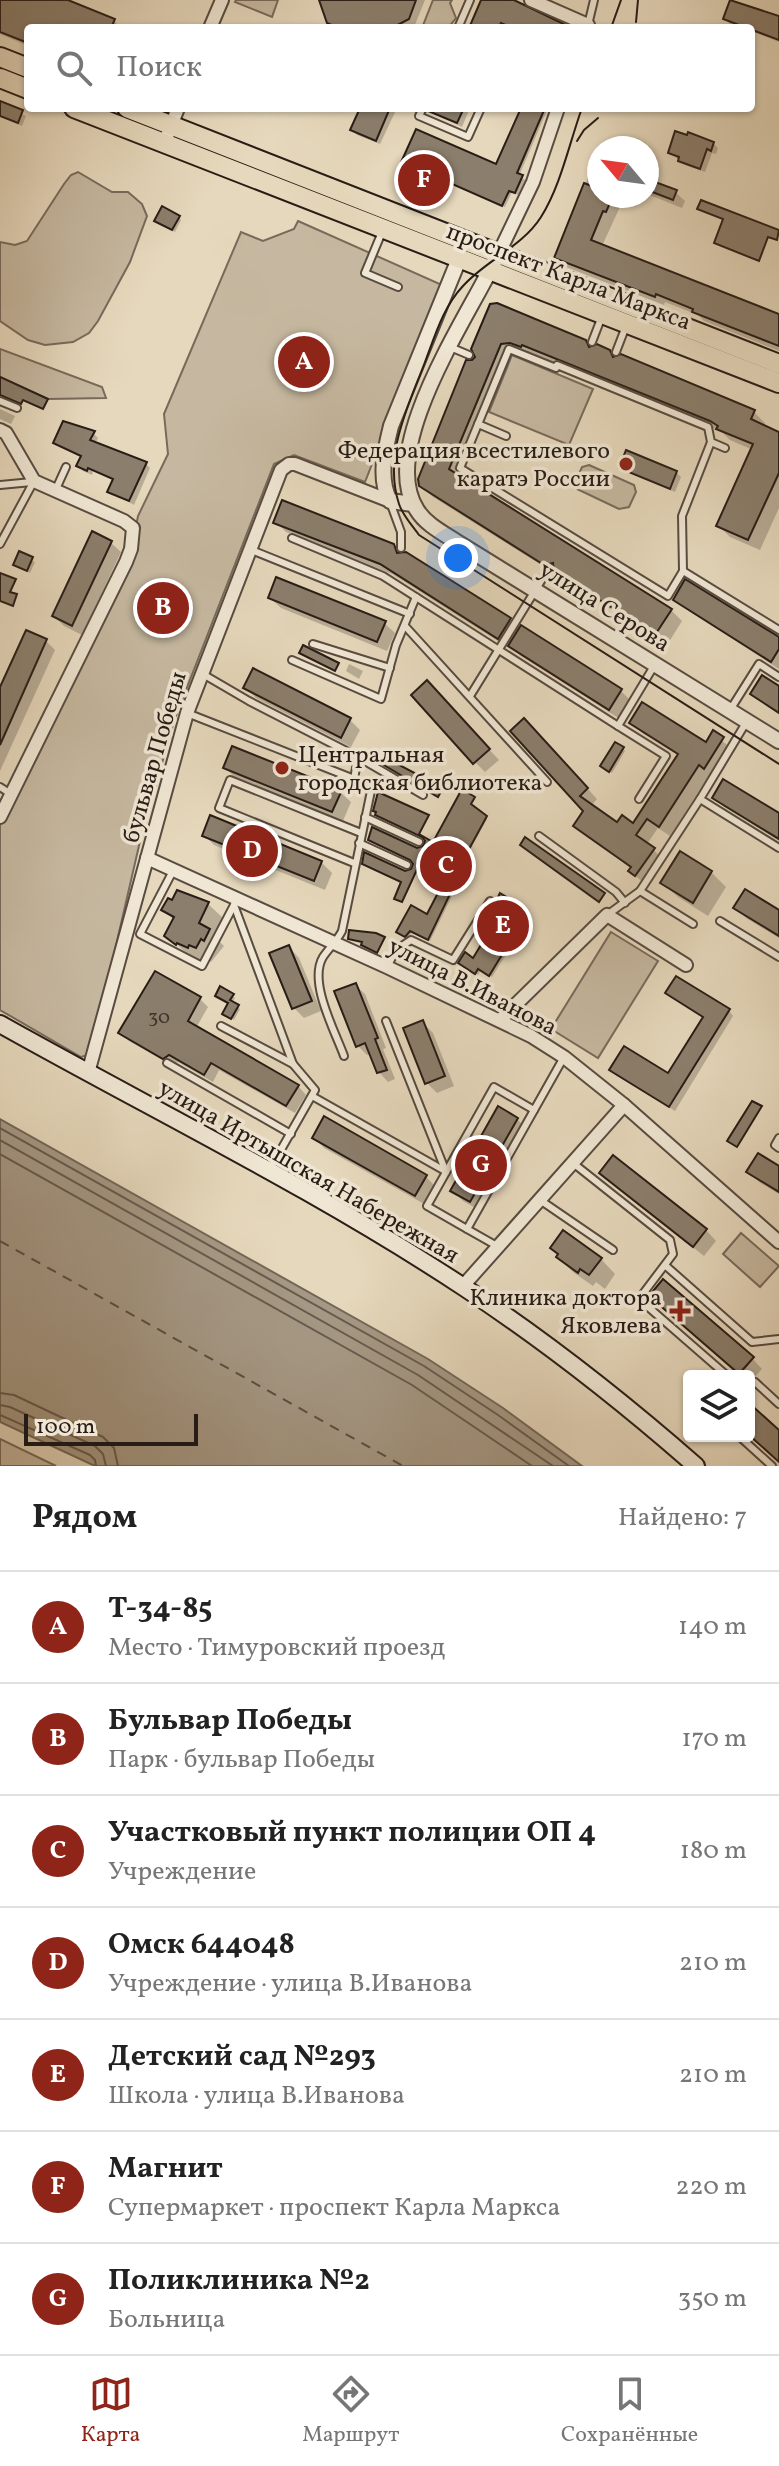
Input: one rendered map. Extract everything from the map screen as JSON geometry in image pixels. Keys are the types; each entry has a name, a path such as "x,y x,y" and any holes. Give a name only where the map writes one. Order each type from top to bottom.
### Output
{"main road":[{"path":"0,57 24,66"},
{"path":"0,78 24,87"},
{"name":"проспект Карла Маркса","path":"84,112 459,259 494,263 779,364"},
{"name":"проспект Карла Маркса","path":"148,112 175,117 603,313 631,314 779,383"},
{"name":"улица Иртышская Набережная","path":"0,1024 269,1172 463,1286 587,1375 696,1466"}],"street":[{"path":"531,0 584,24"},
{"path":"211,24 219,1"},
{"path":"459,259 391,426 383,470 384,486 390,501 413,504 407,456 414,428 447,346 494,263 533,182 557,112"},
{"path":"164,144 175,117"},
{"path":"0,430 6,433 34,481 124,521 133,528 134,534 126,562 6,790 0,817"},
{"name":"бульвар Победы","path":"88,1073 187,713 281,470 295,464 390,501"},
{"name":"улица Серова","path":"413,504 428,522 779,741"},
{"name":"улица В.Иванова","path":"147,858 236,902 336,943 500,1020 564,1057 624,1105 779,1242"},
{"path":"500,1020 607,915 686,965"},
{"path":"463,1286 624,1105"}],"lane":[{"path":"460,24 470,0"},
{"path":"588,24 594,0"},
{"path":"421,112 419,116 468,137 479,112"},
{"path":"383,230 365,273 398,287"},
{"path":"592,342 603,313"},
{"path":"616,352 631,314"},
{"path":"447,346 469,355"},
{"path":"509,349 556,368 557,365 603,381 708,427 711,442 682,516 683,571 668,596 460,468 501,369 509,349"},
{"path":"492,365 501,369"},
{"path":"0,401 17,408"},
{"path":"478,424 506,436"},
{"path":"711,442 725,448"},
{"path":"55,491 66,467"},
{"path":"0,485 34,481"},
{"path":"0,544 34,481"},
{"path":"390,501 401,532 401,548"},
{"path":"565,543 569,535"},
{"path":"292,538 385,573 416,597 666,756 639,799"},
{"path":"249,549 410,614"},
{"path":"470,696 549,568"},
{"path":"683,571 779,630"},
{"path":"292,660 381,699 416,597"},
{"path":"405,626 547,782"},
{"path":"313,644 390,668"},
{"path":"618,726 655,662"},
{"path":"730,710 759,664 776,675 779,664"},
{"path":"201,673 423,795"},
{"path":"187,713 372,786 342,931 322,958 318,973 319,989 344,1056"},
{"path":"607,915 640,891 747,721"},
{"path":"354,779 358,757"},
{"path":"354,863 219,808 230,780 361,833"},
{"path":"700,799 779,848"},
{"path":"365,817 419,842"},
{"path":"539,836 616,892 625,903"},
{"path":"359,843 407,865"},
{"path":"174,869 140,934 202,966 236,902"},
{"path":"640,891 693,924"},
{"path":"387,967 396,950 411,940 453,960 490,901"},
{"path":"236,902 293,1064 315,1090 269,1172"},
{"path":"720,921 779,957"},
{"path":"386,1021 446,1172"},
{"path":"221,1026 293,1064"},
{"path":"467,1229 564,1057"},
{"path":"167,1063 291,1134"},
{"path":"498,1246 427,1206 494,1087 534,1110"},
{"path":"312,1096 446,1172"},
{"path":"779,1138 775,1145 779,1148"},
{"path":"573,1163 670,1240 673,1254 639,1299 721,1370"},
{"path":"540,1200 613,1250"},
{"path":"666,1266 752,1342 779,1339"},
{"path":"755,1382 779,1404"},
{"path":"746,1442 772,1466"}],"shaded area":[{"path":"236,0 278,0 272,17"},
{"path":"433,0 452,0 450,3 456,18 451,24 424,24"},
{"path":"78,172 112,192 128,192 142,204 147,216 130,262 89,333 73,342 45,345 28,340 0,321 0,242 15,245 27,241 64,184"},
{"path":"298,221 442,285 365,482 294,455 274,464 174,721 141,837 91,1054 81,1057 0,1010 0,825 128,567 138,516 168,454 164,414 241,232 263,241 294,229"},
{"path":"0,349 102,387 106,398 48,399 0,377"},
{"path":"512,355 593,389 569,445 489,412"},
{"path":"589,465 634,485 636,492 629,507 619,509 577,489 575,483 582,467"},
{"path":"611,932 658,961 598,1058 551,1029"},
{"path":"741,1233 779,1266 760,1287 723,1254"},
{"path":"0,1439 56,1466 0,1466"}],"water":[{"path":"0,1119 428,1359 503,1408 582,1466 95,1466 0,1422"}],"building":[{"path":"0,0 68,0 115,19 113,24 24,24 24,41 0,32"},
{"path":"319,0 416,0 409,19 400,24 327,23"},
{"path":"481,0 514,0 564,24 501,23 471,24"},
{"path":"730,0 779,16 779,40 755,31 755,24 736,24 723,19"},
{"path":"0,101 23,110 18,123 0,116"},
{"path":"358,112 388,112 376,141 350,130"},
{"path":"430,112 462,112 457,123"},
{"path":"519,112 543,112 517,173 523,175 515,193 509,191 502,206 432,175 429,183 398,169 416,129 496,164"},
{"path":"675,131 687,135 688,132 714,142 711,151 707,149 700,169 678,161 679,157 668,153"},
{"path":"584,183 587,184 587,208 608,208 606,212 603,211 591,240 779,314 779,346 692,312 693,309 656,294 655,297 554,258"},
{"path":"659,183 677,190 673,200 659,195"},
{"path":"701,200 779,230 777,240 768,237 759,261 714,243 723,219 697,209"},
{"path":"162,206 180,216 172,230 154,221"},
{"path":"497,303 586,340 589,347 597,344 610,350 613,357 621,354 755,410 751,419 779,432 779,473 748,540 716,526 753,444 716,429 718,426 710,421 522,345 501,344 449,469 672,609 655,635 554,571 553,563 544,565 419,486 418,479 466,360 475,357 471,349 490,304"},
{"path":"0,377 48,399 43,409 0,395"},
{"path":"63,421 95,431 90,440 147,462 129,501 107,492 113,479 76,466 81,456 53,443"},
{"path":"626,450 677,471 670,489 619,468"},
{"path":"282,500 394,544 397,553 406,552 511,618 498,639 380,564 273,523"},
{"path":"92,531 112,541 72,626 52,616"},
{"path":"19,551 33,557 27,571 13,565"},
{"path":"0,573 16,579 10,592 17,594 13,606 0,601"},
{"path":"276,577 386,621 377,642 268,598"},
{"path":"685,579 779,637 779,649 771,662 673,600"},
{"path":"521,625 622,689 609,710 508,646"},
{"path":"26,630 47,639 0,745 0,687"},
{"path":"303,645 339,663 335,671 299,653"},
{"path":"253,668 351,718 341,738 243,688"},
{"path":"762,675 779,686 779,713 750,694"},
{"path":"427,680 490,749 473,764 411,695"},
{"path":"642,702 706,742 713,730 724,737 704,769 699,765 659,827 647,819 636,835 655,848 635,876 628,871 631,867 573,826 583,811 510,731 524,718 588,788 580,796 617,822 622,815 633,823 678,754 629,723"},
{"path":"615,742 624,747 609,772 600,766"},
{"path":"232,746 342,790 332,812 223,768"},
{"path":"386,758 443,788 438,797 382,764"},
{"path":"723,779 779,813 779,839 712,798"},
{"path":"462,789 475,797 471,804 487,816 468,851 452,843 438,874 419,865 402,902 394,899 401,882 362,864 364,852 405,871 411,869 413,864 368,840 372,827 417,848 423,846 425,841 375,815 373,811 378,792 429,815 419,834 433,842"},
{"path":"210,815 322,861 314,881 202,836"},
{"path":"525,837 605,893 599,902 520,845"},
{"path":"680,851 712,871 693,903 660,883"},
{"path":"441,887 451,892 428,940 410,931 405,937 396,932 411,905 427,914"},
{"path":"745,889 779,910 779,936 733,908"},
{"path":"177,890 209,902 199,923 210,929 196,948 176,945 164,936 174,917 161,910"},
{"path":"500,893 518,904 514,910 525,917 489,976 478,969 475,974 458,963 465,952 473,958 502,910 494,905"},
{"path":"349,930 385,937 377,953 361,945 362,942 348,939"},
{"path":"289,945 312,1001 292,1009 269,953"},
{"path":"155,971 201,997 188,1021 299,1085 286,1106 211,1063 204,1075 169,1055 163,1059 118,1033"},
{"path":"676,976 730,1009 669,1107 609,1070 624,1046 668,1073 703,1017 665,993"},
{"path":"356,983 387,1070 377,1073 365,1043 356,1047 334,991"},
{"path":"220,986 234,994 230,1000 239,1005 231,1019 222,1014 228,1003 215,996"},
{"path":"423,1020 445,1076 425,1084 403,1028"},
{"path":"752,1101 762,1106 737,1147 727,1141"},
{"path":"498,1106 518,1118 470,1202 450,1191"},
{"path":"324,1116 427,1175 415,1196 312,1138"},
{"path":"758,1153 779,1166 779,1192 746,1172"},
{"path":"613,1155 707,1229 693,1247 599,1173"},
{"path":"563,1230 602,1258 589,1275 580,1269 578,1273 556,1257 558,1254 550,1248"},
{"path":"663,1279 754,1357 743,1370 734,1370 649,1296"},
{"path":"755,1408 779,1430 779,1462 755,1440"}],"ferry route":[{"path":"0,1241 403,1466"}],"tram line":[{"path":"612,24 621,0"},
{"path":"636,22 638,0"},
{"path":"581,112 559,178 541,217 524,237 463,286 440,322 396,449 395,486 399,504 419,535 779,764"},
{"path":"577,141 598,118"}],"place":[{"name":"Магнит","path":"424,180"},
{"name":"Т-34-85","path":"304,362"},
{"name":"Федерация всестилевого каратэ России","path":"626,464"},
{"name":"Бульвар Победы","path":"163,608"},
{"name":"Центральная городская библиотека","path":"282,768"},
{"name":"Омск 644048","path":"252,851"},
{"name":"Участковый пункт полиции ОП 4","path":"446,866"},
{"name":"Детский сад №293","path":"503,926"},
{"name":"Поликлиника №2","path":"481,1165"},
{"name":"Клиника доктора Яковлева","path":"680,1311"}]}
